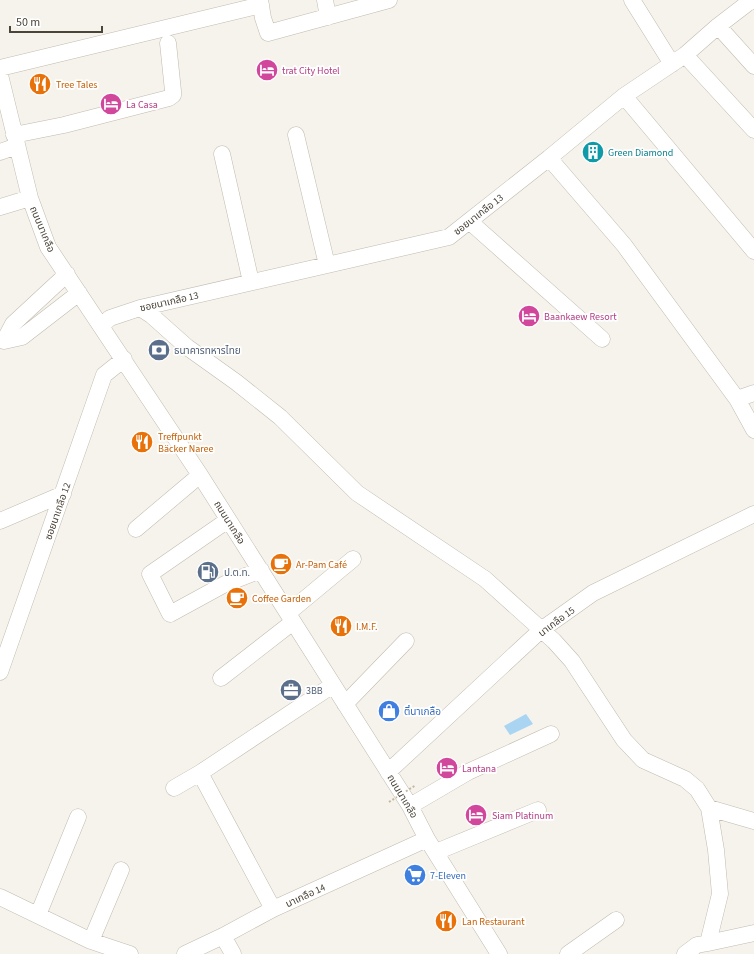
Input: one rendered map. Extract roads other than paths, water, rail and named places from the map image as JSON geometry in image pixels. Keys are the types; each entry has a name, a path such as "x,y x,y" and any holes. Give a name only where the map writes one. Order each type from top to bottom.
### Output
{"street":[{"path":"325,0 328,17"},
{"path":"0,68 261,3 263,18 268,33 388,0"},
{"path":"632,0 678,60 754,130"},
{"name":"ซอยนาเกลือ 13","path":"101,326 110,318 140,308 449,237 549,158 624,96 678,60 718,26 754,0"},
{"path":"718,26 754,66"},
{"path":"0,152 16,140 64,125 169,98 173,95 173,91 168,43"},
{"name":"ถนนนาเกลือ","path":"0,75 30,198 48,247 200,475 261,570 410,806 428,839 499,954"},
{"path":"624,96 754,251"},
{"path":"296,135 327,265"},
{"path":"222,154 251,282"},
{"path":"549,158 624,244 737,399 754,430"},
{"path":"0,207 30,198"},
{"path":"468,221 602,339"},
{"path":"2,344 12,324 66,274"},
{"path":"2,344 22,337 79,293"},
{"path":"140,308 151,315 188,347 236,382 280,417 357,493 485,579 554,641 572,661 624,740 643,760 685,779 697,789 709,808 716,850 720,894 697,949"},
{"name":"ซอยนาเกลือ 12","path":"0,672 104,374 124,360"},
{"path":"737,399 754,393"},
{"path":"136,529 200,475"},
{"path":"0,521 63,494"},
{"name":"นาเกลือ 15","path":"388,772 541,630 593,593 754,514"},
{"path":"228,520 150,574 170,614 225,584 261,570"},
{"path":"221,678 290,618 353,559"},
{"path":"345,704 406,641"},
{"path":"174,788 200,773 333,685"},
{"path":"410,806 468,772 551,734"},
{"path":"200,773 273,909"},
{"path":"709,808 754,821"},
{"path":"436,852 538,810"},
{"path":"38,915 78,817"},
{"name":"นาเกลือ 14","path":"184,954 223,936 273,909 428,839"},
{"path":"91,941 120,870"},
{"path":"0,897 91,941 130,954"},
{"path":"568,954 616,920"},
{"path":"697,949 754,933"},
{"path":"223,936 233,954"}],"water":[{"path":"526,714 533,724 510,735 504,726"}],"place":[{"name":"trat City Hotel","path":"267,70"},
{"name":"Tree Tales","path":"40,84"},
{"name":"La Casa","path":"111,104"},
{"name":"Green Diamond","path":"593,152"},
{"name":"Baankaew Resort","path":"529,316"},
{"name":"ธนาคารทหารไทย","path":"159,350"},
{"name":"Treffpunkt Bäcker Naree","path":"142,442"},
{"name":"Ar-Pam Café","path":"281,564"},
{"name":"ป.ต.ท.","path":"208,572"},
{"name":"Coffee Garden","path":"237,598"},
{"name":"I.M.F.","path":"341,626"},
{"name":"3BB","path":"291,690"},
{"name":"ตี๋นาเกลือ","path":"389,711"},
{"name":"Lantana","path":"447,768"},
{"name":"Siam Platinum","path":"476,815"},
{"name":"7-Eleven","path":"415,875"},
{"name":"Lan Restaurant","path":"446,921"}]}
